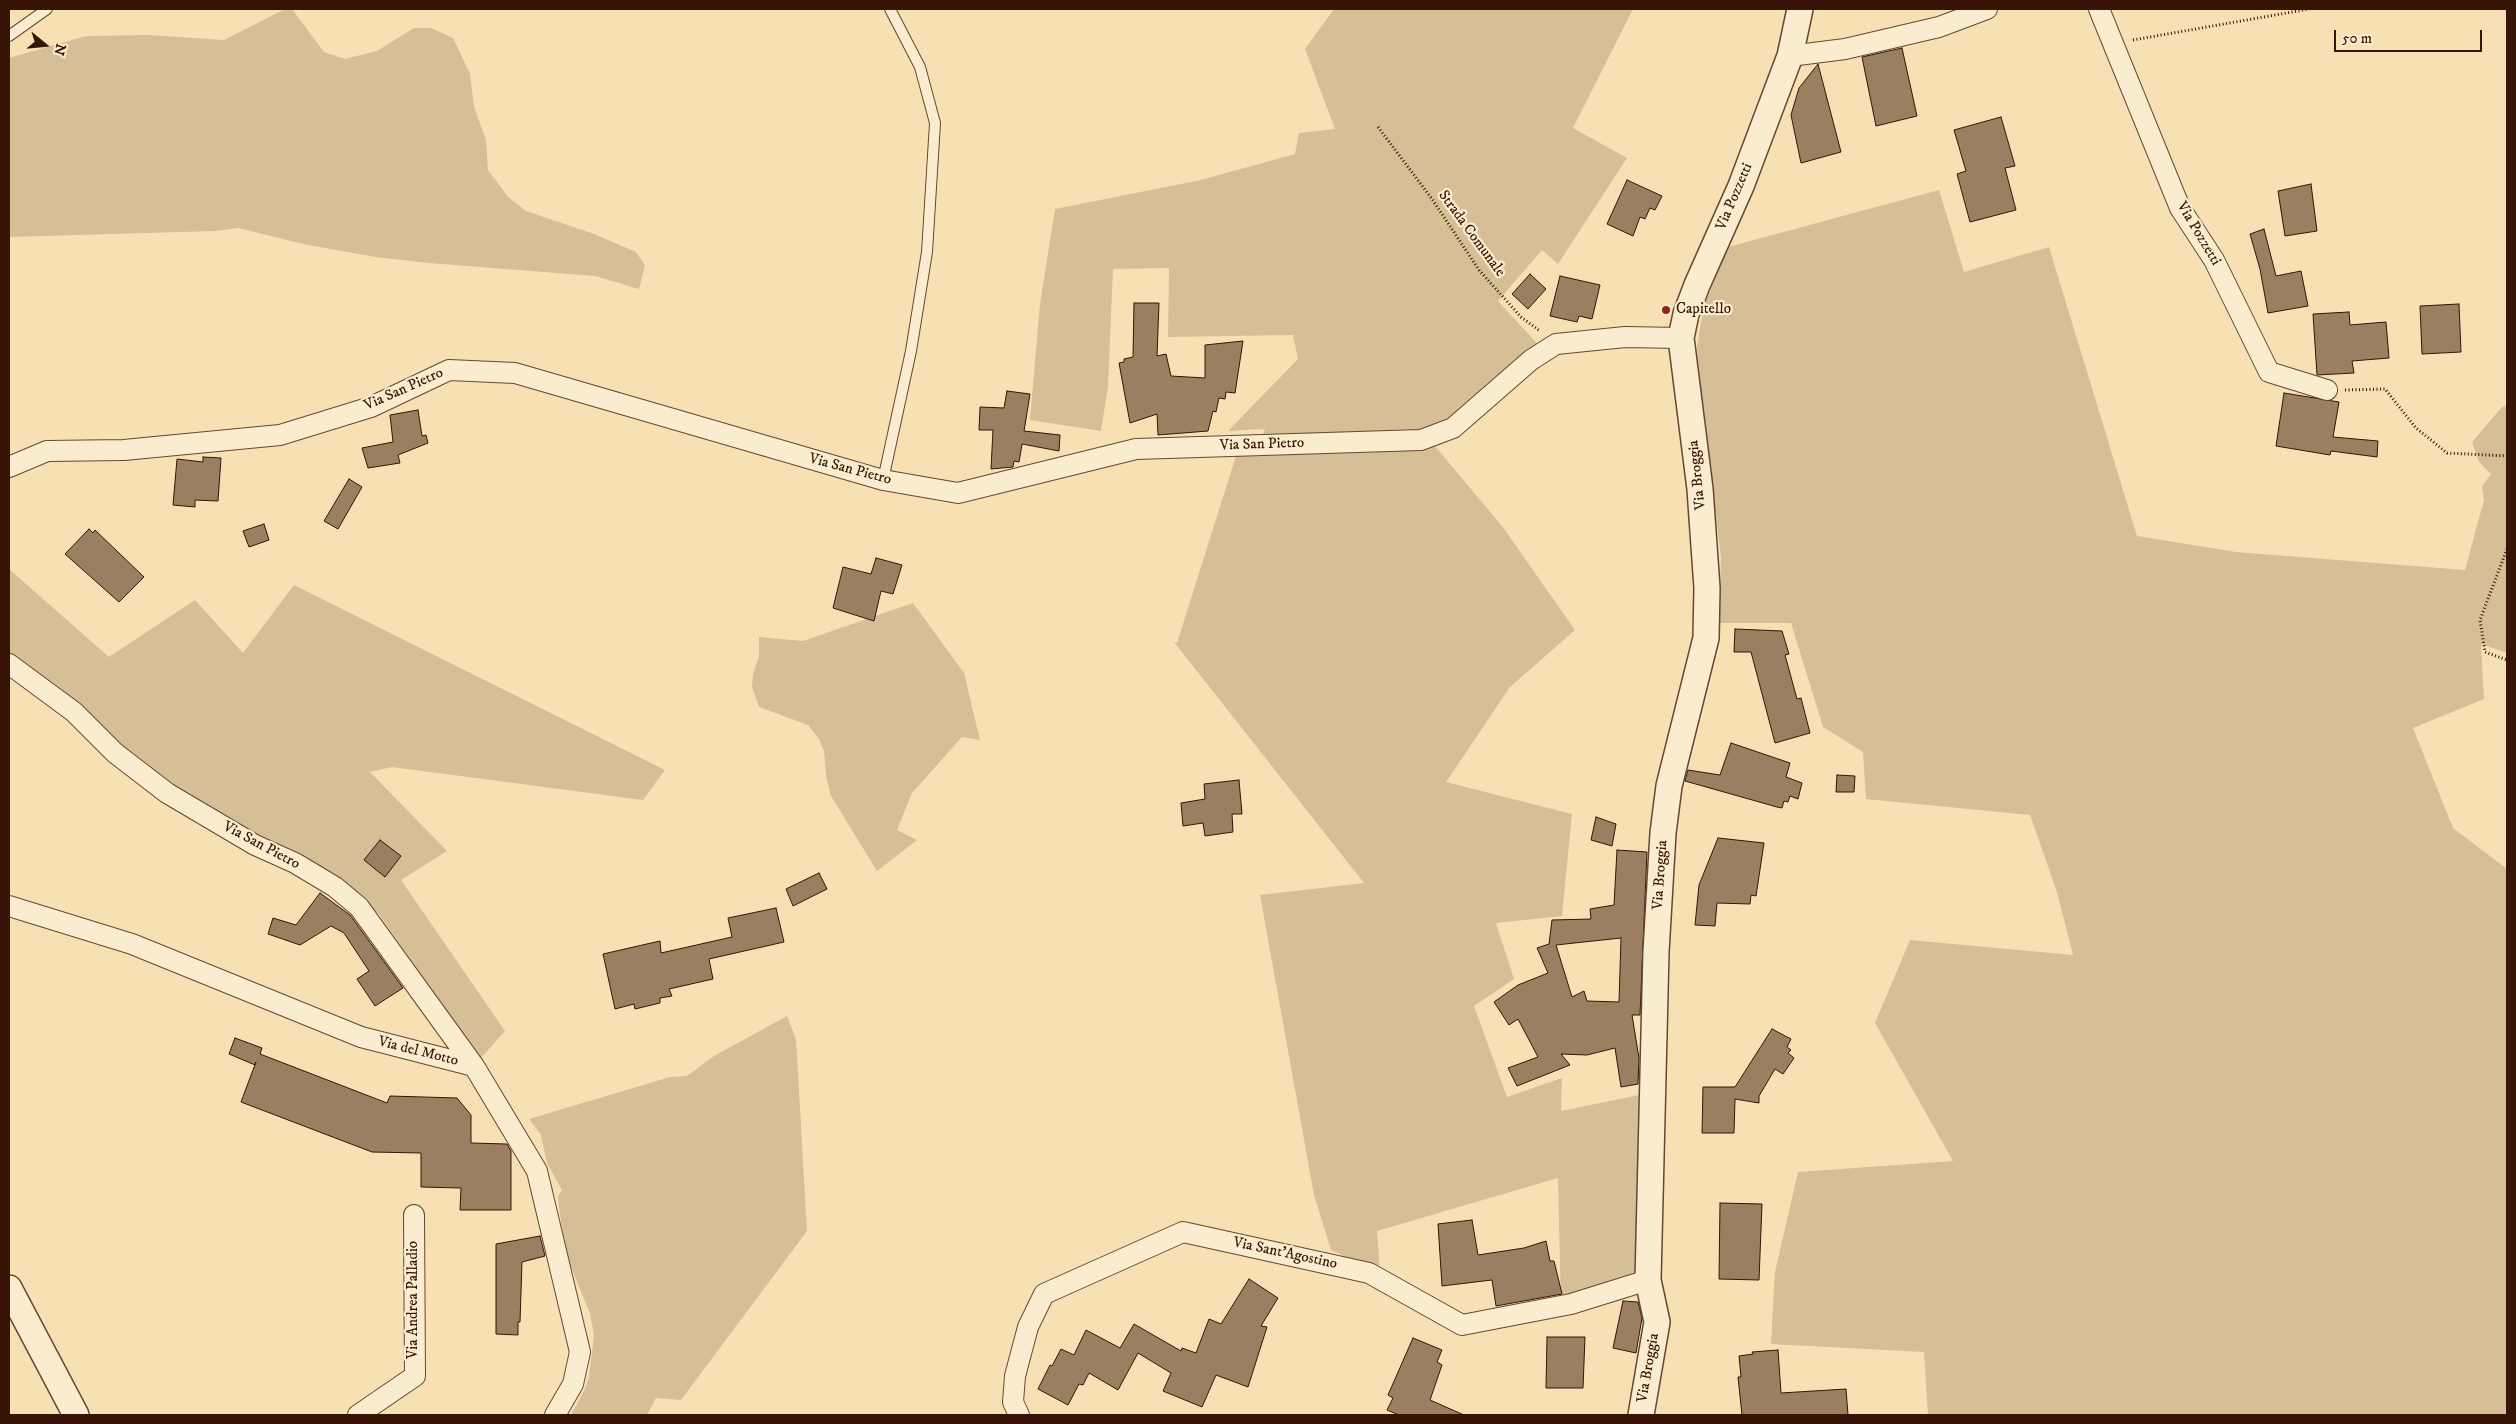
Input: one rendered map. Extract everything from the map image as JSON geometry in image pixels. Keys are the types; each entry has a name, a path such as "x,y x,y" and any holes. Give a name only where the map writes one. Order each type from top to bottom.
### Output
{"street":[{"name":"Via Pozzetti","path":"1682,338 1686,314 1697,285 1741,186 1790,56 1800,9"},
{"path":"1790,56 1845,49 1939,27 1987,9"},
{"name":"Via Pozzetti","path":"2099,9 2180,208 2214,260 2269,372 2327,390"},
{"name":"Via San Pietro","path":"9,467 47,450 124,450 280,435 371,406 449,370 516,373 883,480 958,493 1136,449 1421,440 1453,428 1531,360 1556,344 1625,337 1682,338"},
{"name":"Via Broggia","path":"1641,1415 1657,1322 1648,1280 1656,952 1663,833 1669,786 1706,638 1707,588 1700,489 1682,338"},
{"name":"Via San Pietro","path":"9,664 74,712 115,753 167,794 256,845 295,862 335,887 353,902 474,1066"},
{"name":"Via del Motto","path":"9,906 132,944 362,1037 474,1066 537,1171 580,1352 573,1384 555,1415"},
{"name":"Via Andrea Palladio","path":"358,1415 415,1376 414,1215"},
{"name":"Via Sant'Agostino","path":"1019,1415 1013,1402 1015,1376 1028,1327 1044,1294 1184,1232 1369,1273 1462,1324 1571,1304 1648,1280"},
{"path":"9,1288 76,1415"}],"lane":[{"path":"9,36 47,9"},
{"path":"883,480 911,351 926,252 935,123 920,67 890,9"}],"path":[{"path":"2113,43 2309,9"},
{"name":"Strada Comunale","path":"1378,127 1432,199 1479,270 1521,316 1556,344"},
{"path":"2327,390 2385,390 2416,428 2447,453 2507,456"},
{"path":"2507,549 2480,620 2485,652 2507,660"}],"shaded area":[{"path":"285,9 292,9 324,52 345,59 377,51 414,28 431,28 453,38 470,74 474,107 486,140 488,170 508,197 526,211 594,234 636,252 645,265 639,289 595,276 375,257 303,244 238,228 216,231 9,237 9,58 86,36 148,35 224,40"},
{"path":"1334,9 1633,9 1573,128 1627,158 1558,264 1542,250 1498,301 1543,350 1434,445 1502,526 1575,630 1510,687 1446,782 1572,814 1562,916 1496,923 1514,979 1474,1006 1507,1097 1562,1078 1561,1111 1649,1093 1649,1284 1561,1307 1558,1178 1377,1231 1380,1273 1331,1250 1314,1195 1260,895 1364,883 1174,642 1177,643 1241,440 1261,438 1265,429 1228,431 1298,359 1293,335 1168,337 1169,268 1113,269 1108,386 1101,431 1030,420 1040,304 1055,209 1201,180 1295,154 1299,133 1335,129 1305,49"},
{"path":"1939,190 1964,272 2049,247 2137,536 2236,552 2465,570 2484,500 2482,486 2491,474 2479,462 2472,442 2502,407 2507,405 2507,653 2481,644 2484,699 2413,728 2453,828 2507,869 2507,1415 1928,1415 1924,1352 1771,1344 1775,1272 1798,1172 1953,1161 1875,1023 1910,940 2073,955 2057,892 2030,815 1866,799 1863,752 1823,727 1791,623 1719,623 1721,557 1698,375 1697,346 1704,306 1728,247"},
{"path":"9,569 109,657 195,600 243,653 294,585 665,770 643,800 392,767 370,772 447,851 401,880 505,1031 480,1059 381,917 364,897 338,876 310,866 180,795 9,658"},
{"path":"913,603 964,673 980,740 962,737 912,793 897,830 917,840 877,871 831,796 826,776 824,751 819,739 808,725 759,707 752,687 753,674 759,656 759,637 803,641"},
{"path":"787,1016 796,1039 807,1231 681,1400 656,1398 647,1415 571,1415 589,1377 594,1335 590,1314 566,1254 558,1196 562,1190 547,1163 541,1135 529,1119 670,1077 687,1076 714,1056"}],"building":[{"path":"1902,48 1917,116 1876,126 1862,57"},
{"path":"1818,64 1841,152 1801,163 1791,115 1799,88"},
{"path":"2001,117 2015,166 2005,168 2016,210 1970,222 1957,174 1966,171 1954,130"},
{"path":"1627,180 1662,196 1655,210 1650,208 1645,219 1640,217 1633,236 1607,224"},
{"path":"2311,184 2317,231 2285,236 2278,191"},
{"path":"2264,229 2276,276 2301,271 2308,306 2268,313 2260,269 2250,234"},
{"path":"1530,274 1546,289 1528,309 1512,294"},
{"path":"1560,276 1600,285 1592,319 1579,316 1577,322 1550,316"},
{"path":"1134,303 1159,303 1157,356 1166,354 1171,376 1205,378 1205,345 1243,341 1235,393 1226,392 1225,399 1219,398 1216,412 1213,411 1208,431 1158,435 1157,414 1130,423 1119,363 1124,362 1124,359 1133,357"},
{"path":"2459,304 2461,352 2422,354 2420,306"},
{"path":"2349,312 2350,325 2386,322 2389,358 2352,361 2354,373 2317,375 2313,314"},
{"path":"1007,391 1030,394 1024,431 1060,435 1059,451 1022,444 1019,462 1014,461 1013,467 991,469 993,430 979,430 980,407 1004,408"},
{"path":"2284,393 2339,402 2333,437 2378,441 2377,457 2331,451 2330,455 2276,446"},
{"path":"418,410 422,436 426,435 428,443 398,455 400,463 368,468 362,448 393,442 390,415"},
{"path":"203,457 221,458 218,501 195,500 195,507 173,505 177,459 203,462"},
{"path":"349,479 362,487 338,529 324,521"},
{"path":"264,524 269,540 249,547 243,531"},
{"path":"89,529 93,533 95,530 144,577 119,602 65,554"},
{"path":"876,558 902,565 893,594 881,591 874,621 833,608 843,567 871,574"},
{"path":"1735,629 1782,631 1789,654 1785,655 1797,699 1801,698 1810,733 1775,743 1751,652 1734,652"},
{"path":"1731,743 1790,763 1786,777 1802,783 1798,799 1790,796 1788,802 1784,801 1782,808 1685,781 1688,770 1720,775"},
{"path":"1837,775 1855,776 1854,792 1836,792"},
{"path":"1239,780 1242,814 1232,814 1233,832 1205,836 1203,823 1183,826 1181,803 1205,799 1204,784"},
{"path":"1596,817 1616,824 1612,846 1591,840"},
{"path":"1718,838 1764,843 1756,896 1751,895 1750,904 1717,903 1715,926 1695,925 1699,885"},
{"path":"380,840 401,856 385,877 364,860"},
{"path":"1617,850 1647,852 1640,1015 1632,1015 1639,1058 1638,1084 1621,1087 1615,1048 1587,1055 1561,1054 1570,1065 1517,1086 1508,1068 1538,1057 1518,1019 1509,1025 1494,1002 1518,985 1548,973 1537,948 1549,944 1552,920 1591,919 1590,909 1614,905","holes":["1621,938 1619,1002 1587,1001 1584,991 1572,997 1556,945"]},
{"path":"819,873 827,889 793,906 786,889"},
{"path":"320,893 350,915 403,988 375,1006 357,979 369,971 344,933 331,926 300,945 268,934 273,918 296,925"},
{"path":"776,908 784,942 709,959 713,979 669,989 672,996 660,998 660,1003 635,1009 634,1004 615,1009 603,954 660,941 661,953 732,937 728,918"},
{"path":"1772,1029 1791,1039 1787,1047 1791,1050 1788,1053 1794,1058 1783,1074 1775,1069 1759,1096 1759,1103 1735,1099 1734,1133 1702,1133 1703,1087 1735,1087"},
{"path":"235,1038 262,1048 260,1054 387,1103 390,1096 457,1098 471,1115 471,1143 507,1144 511,1151 511,1210 460,1210 461,1188 421,1187 421,1153 372,1152 241,1102 255,1065 229,1054"},
{"path":"1720,1203 1762,1204 1759,1280 1719,1279"},
{"path":"1472,1220 1478,1255 1524,1248 1546,1241 1550,1261 1554,1261 1562,1294 1496,1306 1492,1280 1442,1286 1438,1224"},
{"path":"540,1236 545,1256 522,1262 518,1335 496,1334 496,1244"},
{"path":"1249,1279 1278,1298 1261,1326 1267,1327 1248,1387 1216,1375 1202,1407 1163,1391 1171,1373 1138,1353 1118,1390 1089,1373 1083,1385 1079,1384 1068,1405 1038,1389 1050,1365 1052,1366 1061,1349 1074,1355 1086,1330 1120,1348 1134,1324 1181,1351 1182,1348 1196,1353 1209,1319 1221,1324"},
{"path":"1623,1301 1638,1302 1642,1318 1636,1353 1613,1348"},
{"path":"1547,1337 1585,1337 1583,1388 1546,1388"},
{"path":"1413,1338 1442,1350 1437,1362 1442,1365 1430,1400 1464,1415 1399,1415 1387,1410 1393,1398 1388,1395"},
{"path":"1778,1350 1781,1393 1846,1389 1848,1415 1742,1415 1738,1377 1741,1377 1739,1356 1753,1354 1752,1352"}],"place":[{"name":"Capitello","path":"1666,310"}]}
